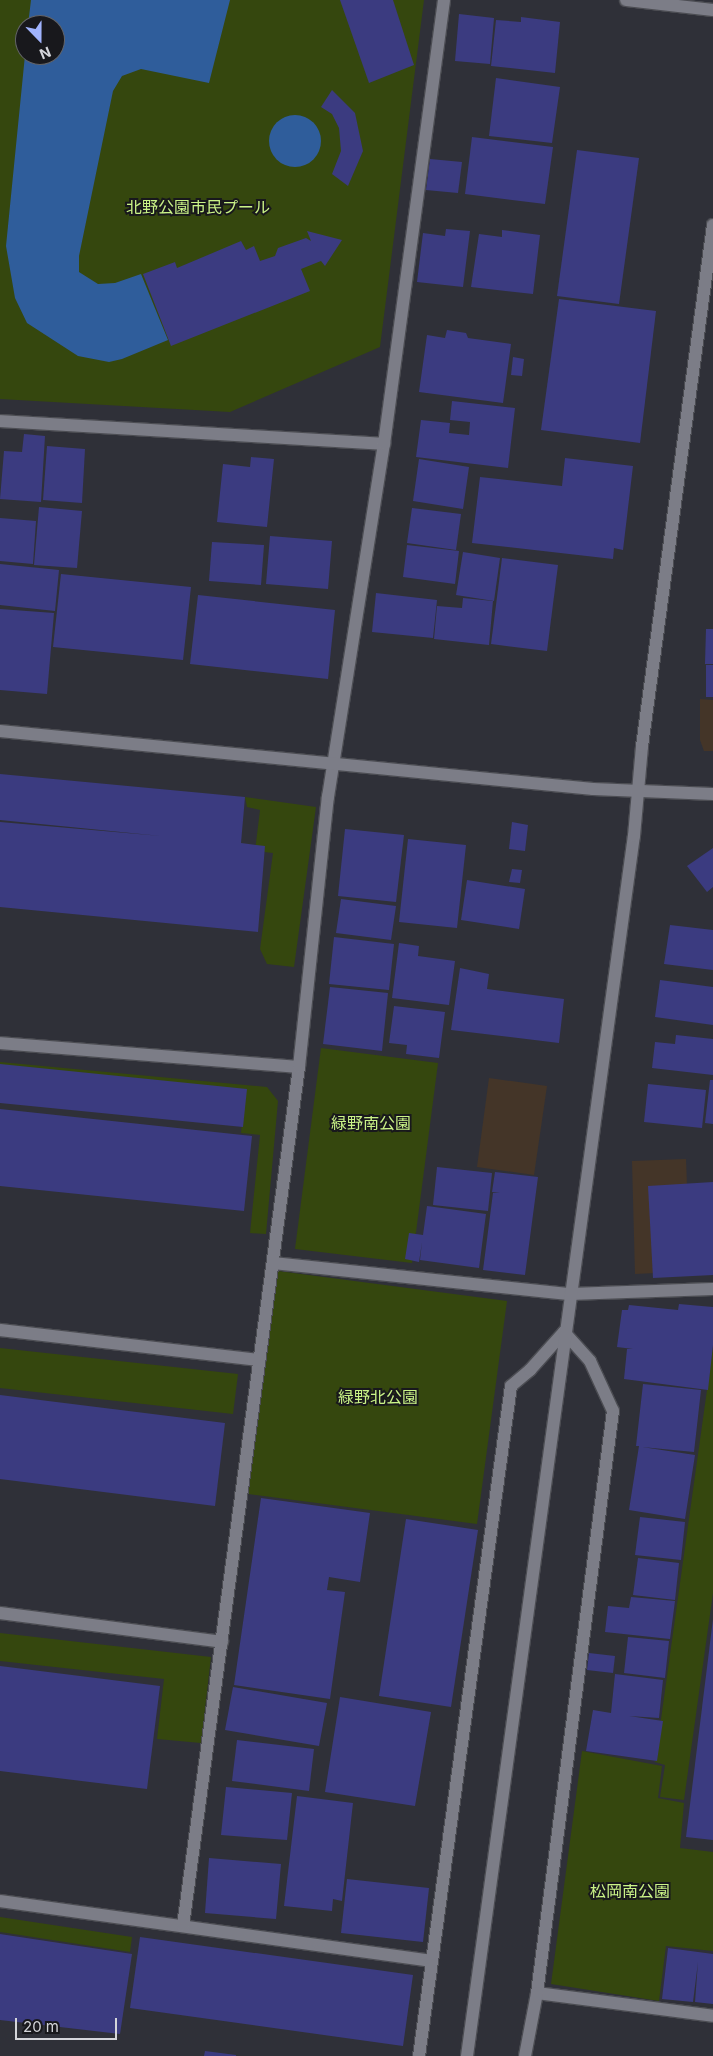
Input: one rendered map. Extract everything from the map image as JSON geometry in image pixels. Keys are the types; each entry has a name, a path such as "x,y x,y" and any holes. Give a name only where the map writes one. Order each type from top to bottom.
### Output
{"street":[{"path":"183,1926 299,1067 334,763 384,444 444,0"},
{"path":"626,0 713,10"},
{"path":"467,2056 713,225"},
{"path":"0,421 384,444"},
{"path":"0,731 638,791 713,794"},
{"path":"0,1043 299,1067"},
{"path":"272,1262 570,1294 713,1289"},
{"path":"0,1330 259,1360"},
{"path":"419,2056 430,1961 511,1386 530,1370 564,1332"},
{"path":"525,2056 537,1994 613,1410 590,1362 564,1332"},
{"path":"0,1613 222,1642"},
{"path":"0,1900 430,1961"},
{"path":"537,1994 713,2016"}],"shaded area":[{"path":"700,699 713,700 713,751 704,751 700,740"},
{"path":"489,1078 547,1086 534,1175 477,1167"},
{"path":"686,1159 687,1186 676,1272 635,1274 632,1161"}],"green space":[{"name":"北野公園市民プール","path":"0,0 424,0 380,347 230,412 0,399"},
{"path":"245,797 316,807 294,967 267,964 260,949 273,853 255,851 260,810 247,807"},
{"name":"緑野南公園","path":"321,1048 438,1063 412,1263 295,1249"},
{"path":"0,1062 267,1087 278,1101 266,1234 250,1233 260,1135 241,1133 245,1096 0,1067"},
{"name":"緑野北公園","path":"278,1271 507,1301 477,1524 248,1494"},
{"path":"713,1347 713,1593 684,1800 660,1797 665,1765 655,1762"},
{"path":"0,1348 238,1374 233,1414 0,1388"},
{"path":"0,1633 211,1657 201,1743 157,1739 164,1679 0,1661"},
{"name":"松岡南公園","path":"582,1751 662,1766 658,1798 684,1803 680,1848 713,1852 713,1951 666,1946 659,2001 551,1984"},
{"path":"0,1917 132,1937 130,1952 0,1932"}],"water":[{"path":"31,0 230,0 209,83 141,69 122,76 113,91 79,256 79,272 98,284 115,283 141,274 168,340 122,359 109,362 78,356 27,323 15,298 6,246 24,65 65,65 65,15 29,15"},
{"path":"290,115 300,115 314,122 321,136 321,146 314,160 300,167 290,167 280,163 273,156 269,146 269,136 273,126 280,119"}],"building":[{"path":"340,0 393,0 414,65 369,83"},
{"path":"459,14 494,18 490,64 455,61"},
{"path":"521,17 560,22 555,73 491,66 496,20 521,22"},
{"path":"496,78 560,87 552,143 489,136"},
{"path":"332,90 355,113 363,151 348,186 332,174 341,151 339,128 332,114 321,107"},
{"path":"472,137 553,147 545,204 465,194"},
{"path":"577,150 639,158 619,304 557,296"},
{"path":"430,159 462,162 458,193 426,190"},
{"path":"446,229 470,231 463,287 417,282 423,233 445,236"},
{"path":"502,230 540,235 533,294 471,287 479,234 502,237"},
{"path":"307,231 342,240 325,266 321,261 301,269 310,291 171,346 143,274 175,262 177,268 241,241 246,250 254,246 260,261 275,256 278,248 306,238 311,241"},
{"path":"559,299 656,311 640,443 541,430"},
{"path":"447,330 466,333 468,338 511,344 503,403 419,392 427,335 445,338"},
{"path":"513,357 524,359 522,376 511,375"},
{"path":"452,401 515,408 508,468 416,457 421,420 450,423 449,433 469,435 470,422 450,420"},
{"path":"24,434 45,436 41,502 0,499 4,451 22,452"},
{"path":"47,446 85,449 82,503 43,500"},
{"path":"251,457 274,459 267,527 217,522 223,464 250,467"},
{"path":"565,458 633,466 623,550 614,548 613,559 472,543 480,477 562,486"},
{"path":"419,459 469,467 463,509 413,501"},
{"path":"39,507 82,511 77,568 34,565"},
{"path":"412,508 461,514 456,550 407,543"},
{"path":"0,518 36,521 33,564 0,561"},
{"path":"270,536 332,541 328,589 266,584"},
{"path":"212,542 264,545 261,585 209,581"},
{"path":"407,545 459,551 455,584 403,577"},
{"path":"463,552 500,558 494,601 456,595"},
{"path":"502,558 558,565 547,651 491,644"},
{"path":"0,564 59,570 55,611 0,605"},
{"path":"61,574 191,587 183,660 53,647"},
{"path":"376,593 437,600 433,638 372,632"},
{"path":"198,595 335,610 328,679 190,664"},
{"path":"463,598 493,601 489,645 434,639 437,606 462,608"},
{"path":"0,609 54,613 47,694 0,690"},
{"path":"706,629 713,629 713,664 705,664"},
{"path":"706,665 713,665 713,697 706,697"},
{"path":"0,774 245,797 241,843 265,846 258,932 0,907 0,822 161,836 0,820"},
{"path":"512,822 528,825 525,851 509,849"},
{"path":"345,829 404,835 396,902 338,896"},
{"path":"408,839 466,845 457,928 399,922"},
{"path":"713,848 713,887 707,892 687,866"},
{"path":"512,869 522,870 520,883 509,882"},
{"path":"467,880 525,889 519,929 461,920"},
{"path":"341,899 396,906 391,940 336,933"},
{"path":"670,925 713,930 713,970 664,964"},
{"path":"334,937 394,944 389,990 329,984"},
{"path":"399,943 419,946 418,956 455,961 449,1005 392,998"},
{"path":"460,968 489,974 487,989 564,999 559,1043 451,1030"},
{"path":"660,980 713,987 713,1025 655,1017"},
{"path":"330,987 388,993 382,1051 323,1044"},
{"path":"394,1006 445,1012 439,1058 406,1054 407,1045 389,1043"},
{"path":"676,1035 713,1039 713,1075 652,1068 655,1042 675,1044"},
{"path":"0,1064 247,1089 243,1127 0,1103"},
{"path":"710,1080 713,1080 713,1124 705,1123"},
{"path":"648,1084 706,1090 702,1128 644,1122"},
{"path":"0,1109 252,1136 244,1211 0,1186"},
{"path":"437,1167 492,1173 488,1211 433,1205"},
{"path":"495,1172 538,1177 525,1275 483,1270 493,1193 500,1193 492,1192"},
{"path":"713,1182 713,1275 653,1278 648,1186"},
{"path":"427,1206 486,1214 479,1268 420,1260 422,1242 419,1262 405,1259 409,1233 423,1235"},
{"path":"679,1304 713,1307 713,1345 708,1390 624,1379 627,1349 633,1349 617,1347 622,1310 628,1310 629,1305 678,1310"},
{"path":"643,1384 701,1390 694,1452 642,1447 695,1455 685,1519 629,1510 639,1446 636,1446"},
{"path":"0,1395 225,1423 215,1506 0,1479"},
{"path":"261,1498 370,1513 360,1582 329,1577 327,1590 345,1592 330,1699 234,1685"},
{"path":"640,1517 685,1522 681,1560 635,1555"},
{"path":"406,1519 478,1530 451,1707 379,1696"},
{"path":"638,1558 679,1563 675,1600 633,1595"},
{"path":"631,1597 675,1601 670,1639 605,1632 608,1606 629,1608"},
{"path":"713,1619 713,1840 686,1837"},
{"path":"628,1637 669,1641 665,1678 624,1673"},
{"path":"589,1653 615,1656 613,1673 587,1670"},
{"path":"0,1666 160,1686 147,1789 0,1771"},
{"path":"615,1674 663,1680 659,1718 629,1716 663,1721 657,1761 586,1751 593,1710 611,1713"},
{"path":"233,1687 327,1703 319,1746 225,1730"},
{"path":"340,1697 431,1712 415,1806 325,1792"},
{"path":"237,1740 314,1749 309,1791 232,1781"},
{"path":"226,1787 292,1793 287,1840 221,1835"},
{"path":"297,1796 353,1803 342,1901 333,1899 332,1911 284,1906"},
{"path":"209,1858 281,1864 276,1919 205,1913"},
{"path":"347,1879 429,1888 423,1942 341,1933"},
{"path":"0,1934 132,1954 120,2034 0,2020"},
{"path":"140,1937 413,1975 403,2046 130,2008"},
{"path":"668,1948 713,1954 713,2004 695,2002 698,1962 693,2002 662,1999"},
{"path":"205,2051 236,2055 236,2056 204,2056"}]}
